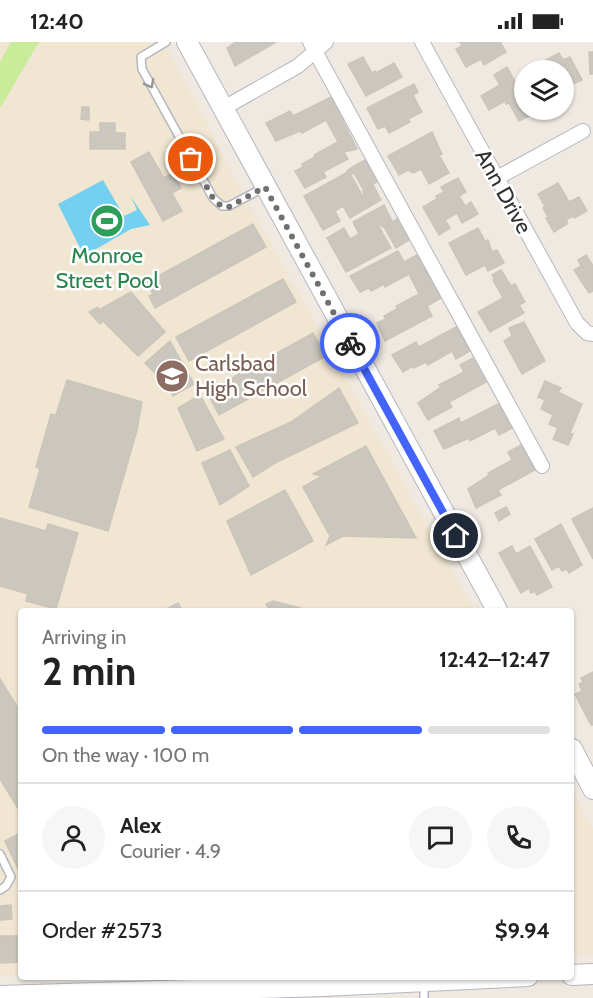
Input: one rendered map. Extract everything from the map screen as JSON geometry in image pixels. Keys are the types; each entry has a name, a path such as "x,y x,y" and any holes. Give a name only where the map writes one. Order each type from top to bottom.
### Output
{"main road":[{"path":"187,42 495,608"},
{"path":"574,753 593,789"},
{"path":"574,975 593,974"},
{"path":"0,996 424,990 498,980"}],"street":[{"name":"Ann Drive","path":"422,42 577,323 587,333 593,334"},
{"path":"222,109 298,66 317,45 542,466"},
{"path":"497,178 584,131"}],"lane":[{"path":"166,42 141,57 142,69 213,198 222,207 229,207 265,187"},
{"path":"0,854 11,877 6,886 0,890"}],"shaded area":[{"name":"Carlsbad High School","path":"0,42 164,42 242,191 473,608 18,608 18,975 0,976"},
{"path":"574,793 593,829 593,954 574,954"}],"green space":[{"path":"11,42 39,42 0,108 0,62"}],"water":[{"name":"Monroe Street Pool","path":"103,180 124,216 137,210 131,197 150,225 131,229 84,256 58,204"}],"building":[{"path":"236,42 276,42 235,66 227,48"},
{"path":"460,42 500,42 506,52 484,65 481,59 466,67 456,49 462,46"},
{"path":"589,52 593,52 593,74 590,74"},
{"path":"559,53 563,60 546,60"},
{"path":"363,57 372,73 394,63 402,77 366,96 348,64"},
{"path":"574,65 582,80 574,84"},
{"path":"507,67 514,79 514,112 509,103 506,104 505,101 489,110 481,96 500,85 494,75"},
{"path":"414,84 418,92 413,95 422,112 408,119 410,122 389,133 385,126 378,129 367,108"},
{"path":"331,97 357,149 344,152 348,159 323,172 326,177 305,188 295,171 315,157 314,155 338,142 326,120 302,133 300,131 276,141 266,123 290,111 293,116"},
{"path":"82,107 89,107 89,120 81,119"},
{"path":"100,123 115,123 115,133 125,133 125,149 90,149 90,132 100,132"},
{"path":"432,132 442,154 439,155 449,173 429,184 421,169 413,173 408,170 399,175 388,156"},
{"path":"149,152 164,178 173,173 181,188 172,193 182,211 163,221 131,162"},
{"path":"365,160 377,182 363,189 354,173 351,175 362,195 363,191 373,185 381,200 350,218 343,206 335,211 340,221 323,230 304,196"},
{"path":"458,178 466,192 459,196 465,206 471,202 478,214 462,223 457,213 445,220 450,228 439,235 423,207 444,192 441,187"},
{"path":"558,183 569,202 579,197 587,211 567,219 567,224 554,232 546,218 548,217 543,208 545,206 538,194"},
{"path":"384,205 392,221 382,227 378,225 391,248 346,272 327,238 344,228 350,239 359,234 353,222"},
{"path":"397,219 409,240 396,248 384,227"},
{"path":"253,224 266,247 155,308 149,296 153,294 147,282"},
{"path":"478,228 485,241 488,240 492,252 497,250 504,263 488,271 485,265 466,275 449,243"},
{"path":"398,251 404,262 417,255 441,298 427,306 432,316 385,341 377,323 386,319 384,316 397,309 396,306 419,294 409,274 385,287 384,284 371,291 369,288 360,292 350,276"},
{"path":"586,255 593,266 593,291 589,293 574,270 581,266 578,260"},
{"path":"501,270 511,286 515,284 525,302 519,305 524,313 490,332 478,312 503,298 492,275"},
{"path":"283,279 296,302 189,361 176,337"},
{"path":"131,292 165,332 138,356 103,321 100,324 89,312 98,307 99,310"},
{"path":"524,322 545,361 522,374 504,341 512,336 509,328"},
{"path":"456,327 470,351 456,359 452,351 428,365 426,362 403,372 392,355 416,342 419,347"},
{"path":"313,333 326,356 219,415 207,392"},
{"path":"170,341 194,384 173,396 169,387 145,363"},
{"path":"473,358 486,382 449,402 452,407 428,420 418,403 441,387 439,385 464,372 460,365"},
{"path":"67,380 142,402 137,430 108,531 29,507 40,469 36,467 51,414 56,415"},
{"path":"545,381 561,388 558,392 582,404 570,433 573,434 568,445 553,439 558,428 549,424 553,415 541,409 545,400 538,397"},
{"path":"339,388 358,423 275,463 253,477 236,447 291,422"},
{"path":"200,395 224,439 197,451 178,408"},
{"path":"498,404 512,428 499,435 495,428 470,441 469,438 444,449 434,431 459,418 461,423"},
{"path":"521,445 535,470 498,490 501,495 476,508 468,489 489,475 488,473 512,460 508,452"},
{"path":"366,446 416,538 343,536 326,545 330,536 303,487 322,476 313,474"},
{"path":"230,450 249,486 220,505 202,463"},
{"path":"285,490 313,541 251,575 227,521"},
{"path":"506,507 510,514 499,521 495,513"},
{"path":"593,508 593,559 572,519"},
{"path":"0,518 46,531 48,524 78,533 56,608 26,601 28,594 0,586"},
{"path":"561,524 582,565 569,573 567,569 562,571 559,566 552,570 535,539"},
{"path":"512,546 516,554 530,546 552,587 537,595 535,591 531,593 529,588 521,593 499,553"},
{"path":"273,601 300,608 269,608 266,604"},
{"path":"178,603 181,608 169,608"},
{"path":"593,672 593,725 591,725 575,694 582,691 579,684 583,682 581,678"},
{"path":"0,679 18,708 18,808 0,779"},
{"path":"18,834 18,869 5,841"},
{"path":"11,905 12,919 0,920 0,906"},
{"path":"0,936 18,936 18,962 0,963"}],"way so far":[{"path":"191,159 213,198 222,207 229,207 265,187 350,343"}],"place":[{"name":"Monroe Street Pool","path":"107,221"},
{"name":"Carlsbad High School","path":"172,376"}],"route":[{"path":"350,343 456,536"}]}
